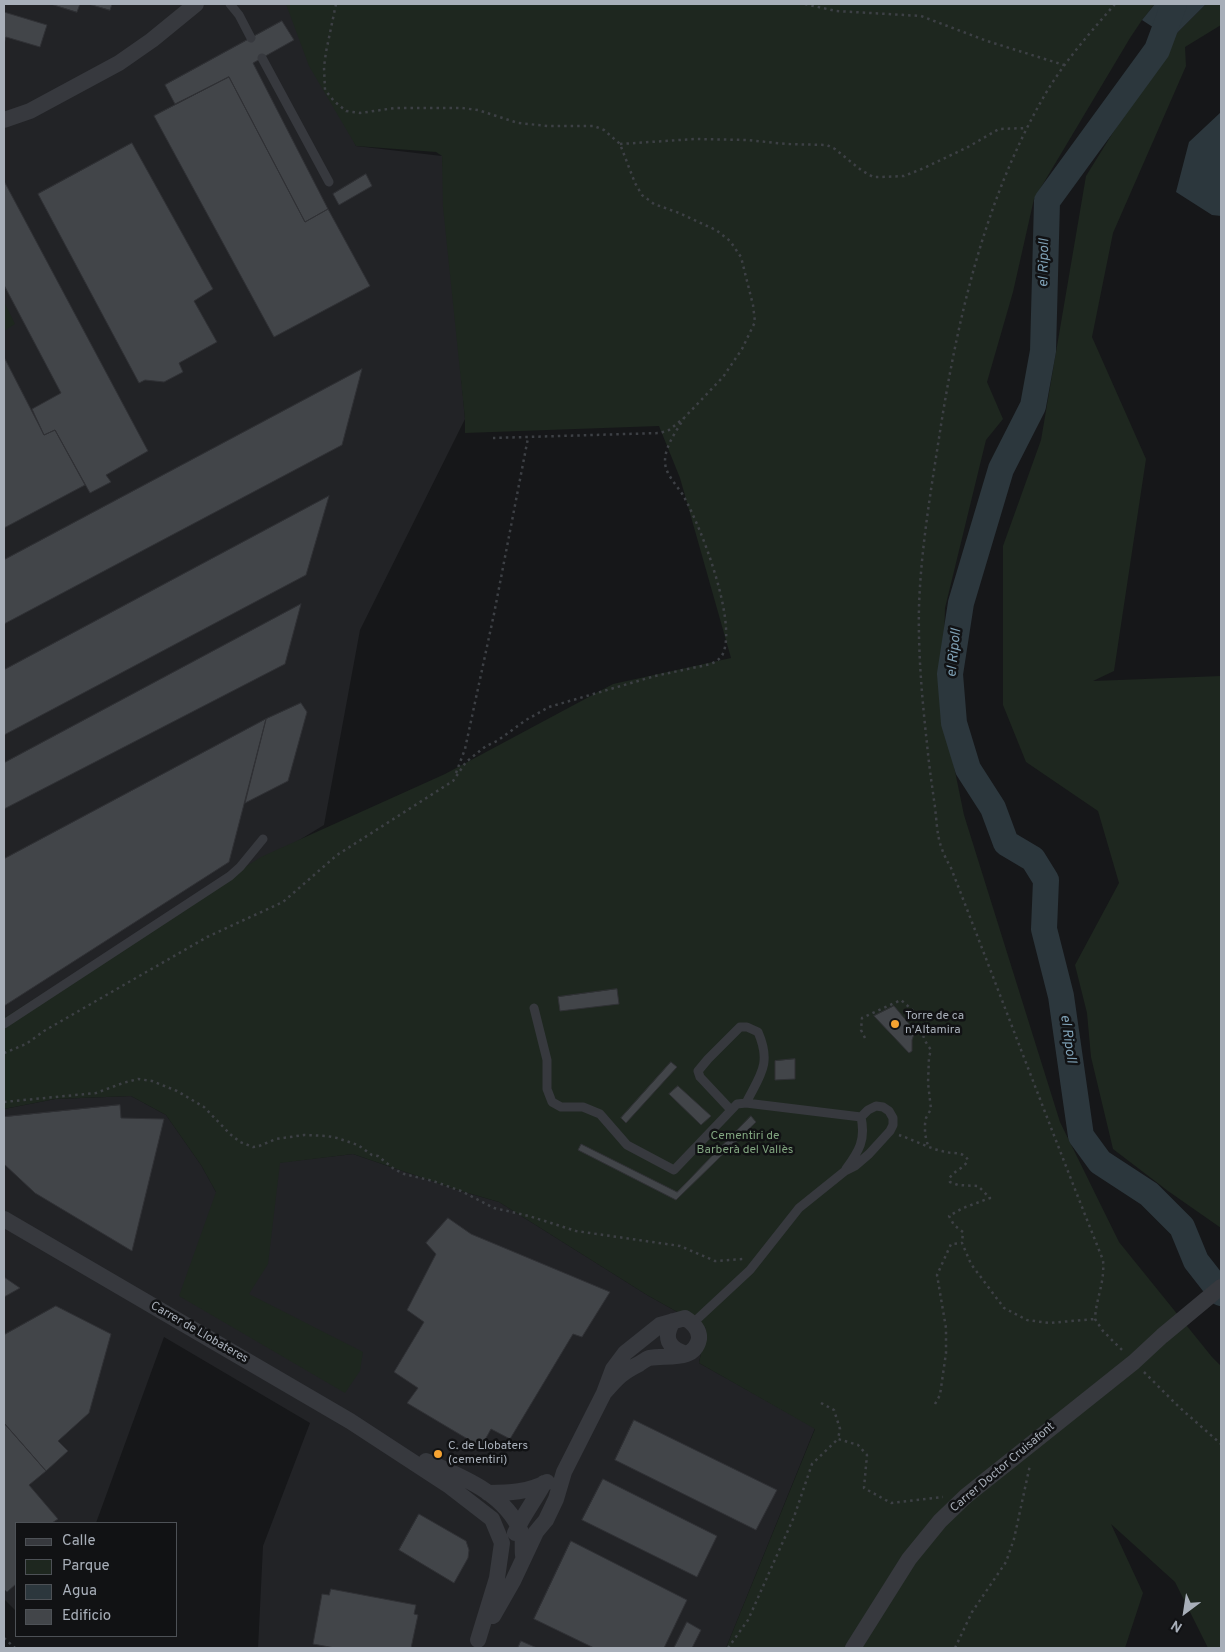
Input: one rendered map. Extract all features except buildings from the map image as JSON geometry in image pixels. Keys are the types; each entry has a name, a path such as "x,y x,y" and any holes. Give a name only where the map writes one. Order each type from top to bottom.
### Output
{"street":[{"path":"4,120 30,111 119,63 152,40 196,4"},
{"name":"Carrer de Llobateres","path":"4,1219 350,1421 436,1477 500,1515"},
{"name":"Carrer Doctor Cruisafont","path":"853,1648 909,1559 940,1521 969,1493 1134,1362 1221,1287"},
{"path":"493,1593 506,1572 511,1558 513,1536 546,1520 556,1500 564,1472 604,1393 612,1369 625,1352 660,1325 672,1321 685,1318 697,1328 698,1341 693,1350 670,1358 650,1358 623,1372 604,1393"},
{"path":"672,1321 667,1331 668,1340 676,1351 686,1354"},
{"name":"Carrer de Llobateres","path":"394,1448 418,1457 482,1488 488,1493 500,1515"},
{"path":"488,1493 510,1493 537,1487 564,1472"},
{"path":"476,1644 523,1558 522,1517 535,1500 544,1483"},
{"path":"500,1515 523,1530"},
{"path":"476,1644 497,1578 502,1544 500,1515"}],"lane":[{"path":"230,4 239,15 251,38"},
{"path":"262,58 329,182"},
{"path":"4,1024 230,876 263,839"},
{"path":"534,1008 547,1060 547,1089 552,1102 561,1107 583,1108 600,1114 627,1145 674,1170 737,1104 746,1103 861,1117"},
{"path":"731,1110 700,1077 698,1071 740,1027 747,1027 758,1032 764,1045 765,1066 746,1103"},
{"path":"693,1323 760,1258 799,1208 869,1154 890,1131 893,1125 893,1118 883,1107 876,1106 868,1110 861,1117"},
{"path":"845,1171 863,1139 864,1129 861,1117"}],"path":[{"path":"336,4 324,67 325,90 334,102 346,111 360,113 395,108 462,108 478,110 518,122 548,126 594,126 604,130 620,144 642,195 654,204 716,230 730,241 741,256 753,305 755,322 742,349 723,377 684,418 669,430 660,433 493,438"},
{"path":"805,4 836,11 921,16 1064,65"},
{"path":"1103,1331 1095,1319 1103,1281 1103,1260 1064,1164 951,868 941,851 936,833 920,666 920,604 922,563 948,379 976,257 988,221 1027,128 1043,97 1064,65 1115,4"},
{"path":"620,144 695,139 827,145 873,177 882,177 904,176 924,168 968,147 999,129 1027,128"},
{"path":"4,1053 26,1044 44,1031 207,937 283,902 337,855 453,782 466,762 486,746 497,741 526,720 549,707 614,687 711,664 719,660 724,652 727,634 725,615 712,562 684,497 666,468 666,453 684,418"},
{"path":"453,782 465,749 494,614 528,438"},
{"path":"865,1038 861,1030 862,1018 901,1000 925,1021 922,1034 931,1050 928,1083 931,1108 926,1118 925,1134 928,1146"},
{"path":"4,1102 96,1093 138,1079 152,1081 176,1091 204,1107 230,1134 240,1142 253,1147 276,1139 304,1135 332,1137 358,1145 404,1174 433,1181 461,1191 494,1208 529,1216 576,1231 680,1246 715,1261 760,1258"},
{"path":"890,1131 947,1153 961,1153 966,1156 968,1160 966,1164 952,1173 949,1179 950,1182 958,1185 978,1186 990,1198 948,1216 954,1225 963,1232 962,1243 971,1264 1004,1308 1027,1320 1049,1323 1095,1319"},
{"path":"935,1404 940,1395 946,1354 946,1328 937,1275 951,1244 962,1243"},
{"path":"1154,1381 1178,1407 1221,1444"},
{"path":"728,1648 748,1620 794,1517 812,1464 838,1439 840,1429 834,1410 821,1404"},
{"path":"838,1439 858,1445 867,1455 864,1488 891,1503 969,1493"},
{"path":"955,1648 972,1612 1006,1562 1014,1539 1031,1460"},
{"path":"4,1638 15,1648"}],"shaded area":[{"path":"4,4 293,4 356,146 442,156 465,419 360,630 324,825 4,1020"},
{"path":"131,1096 166,1115 201,1165 216,1192 266,1164 353,1154 499,1202 647,1295 706,1328 699,1363 815,1428 726,1648 258,1648 263,1546 310,1423 164,1337 96,1522 15,1522 15,1610 4,1599 4,1109 55,1099"}],"green space":[{"name":"Cementiri de Barberà del Vallès","path":"286,4 1155,4 1130,38 1034,199 1013,292 987,382 1003,419 986,440 945,608 942,708 964,815 1060,1122 1119,1242 1221,1366 1221,1648 1208,1648 1175,1582 1111,1524 1143,1593 1125,1648 726,1648 815,1429 699,1363 706,1328 647,1295 499,1202 353,1154 280,1163 268,1264 249,1294 363,1352 360,1371 345,1393 179,1296 216,1192 201,1165 166,1115 131,1096 55,1099 4,1109 4,1018 261,857 445,774 613,684 731,658 680,478 659,426 465,433 443,207 442,156 436,152 356,146 309,66"},
{"path":"1206,4 1221,4 1221,25 1185,47 1186,66 1113,233 1092,337 1146,459 1114,671 1093,681 1221,676 1221,1228 1113,1149 1091,1057 1087,1013 1075,965 1119,883 1098,811 1026,762 1003,705 1003,546 1041,440 1086,176 1171,39"},
{"path":"4,302 15,324 4,331"}],"water":[{"path":"1155,4 1206,4 1171,39 1142,20"},
{"path":"1221,112 1221,216 1212,215 1176,192 1189,142"}],"waterway":[{"name":"el Ripoll","path":"1174,4 1157,50 1047,201 1043,351 1033,406 1001,469 961,603 950,674 954,723 968,769 993,808 1006,843 1033,859 1046,880 1044,929 1061,996 1081,1136 1100,1162 1149,1194 1182,1227 1196,1261 1221,1293"}],"place":[{"name":"Torre de ca n'Altamira","path":"895,1024"},
{"name":"C. de Llobaters (cementiri)","path":"438,1454"}]}
